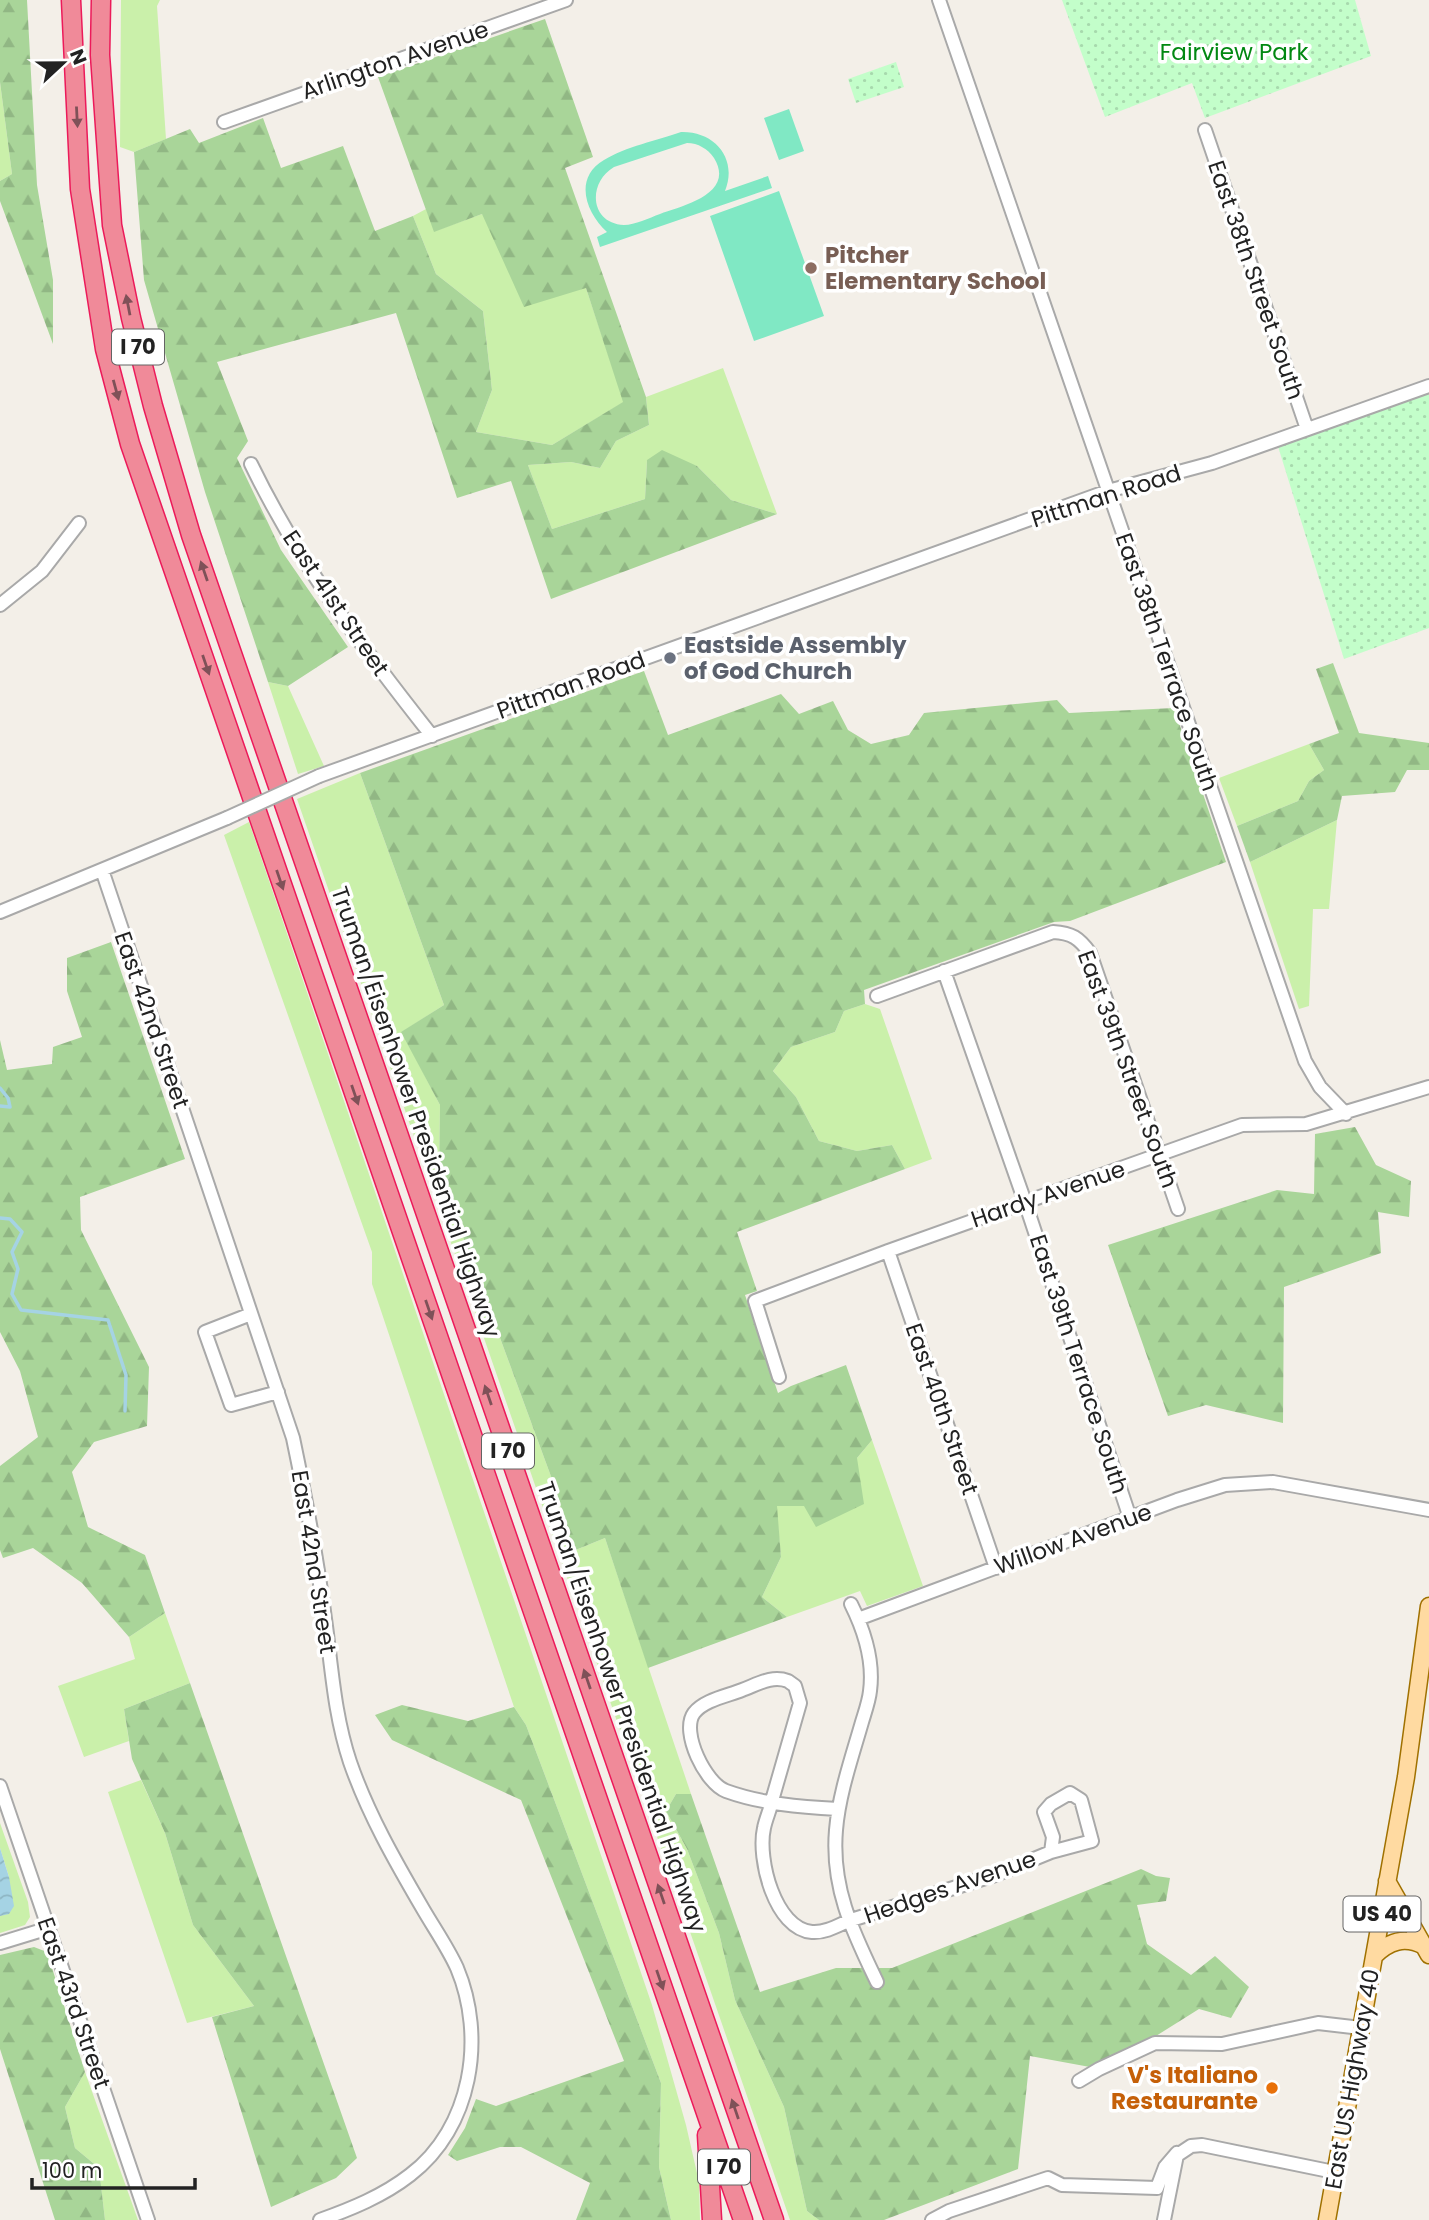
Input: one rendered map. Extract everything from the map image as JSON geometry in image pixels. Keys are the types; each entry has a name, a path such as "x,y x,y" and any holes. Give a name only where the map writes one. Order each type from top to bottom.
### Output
{"highway":[{"name":"I 70","path":"71,0 80,189 104,349 130,444 743,2220"},
{"name":"Truman/Eisenhower Presidential Highway","path":"102,0 100,55 112,225 153,407 191,535 774,2220"},
{"path":"706,2114 712,2220"}],"main road":[{"name":"East US Highway 40","path":"1327,2220 1406,1777 1428,1614"},
{"path":"1387,1881 1427,1951"},
{"path":"1374,1956 1383,1948 1405,1940 1427,1951"}],"street":[{"name":"Arlington Avenue","path":"224,122 566,0"},
{"name":"East 38th Terrace South","path":"939,0 1304,1060 1320,1087 1346,1114"},
{"name":"East 38th Street South","path":"1205,130 1307,429"},
{"name":"Pittman Road","path":"0,912 227,818 319,776 1108,491 1212,463 1429,386"},
{"name":"East 41st Street","path":"251,464 301,558 374,663 432,736"},
{"path":"0,605 42,571 79,523"},
{"name":"East 42nd Street","path":"102,870 293,1438 310,1514 334,1702 349,1759 383,1840 457,1967 468,2003 472,2034 470,2071 457,2113 435,2151 410,2175 358,2206 320,2220"},
{"name":"East 39th Street South","path":"944,971 1053,932 1079,939 1090,953 1178,1209"},
{"path":"877,996 944,971"},
{"name":"East 39th Terrace South","path":"944,971 1025,1202 1130,1518"},
{"name":"Hardy Avenue","path":"779,1377 755,1301 1242,1125 1306,1124 1429,1087"},
{"name":"East 40th Street","path":"888,1251 996,1568"},
{"path":"251,1314 205,1332 231,1405 278,1392"},
{"name":"Willow Avenue","path":"858,1619 1225,1485 1273,1482 1429,1510"},
{"path":"851,1604 870,1655 871,1691 838,1809 836,1866 848,1921 877,1982"},
{"path":"838,1809 791,1806 772,1802 724,1791 711,1782 703,1771 691,1733 692,1717 703,1705 771,1678 788,1681 795,1686 800,1703 772,1802 764,1829 762,1847 769,1884 784,1916 798,1928 812,1932 826,1930 848,1921"},
{"name":"East 43rd Street","path":"0,1786 148,2220"},
{"name":"Hedges Avenue","path":"848,1921 995,1875 1051,1852 1092,1841 1081,1800 1070,1793 1051,1804 1044,1812 1053,1837 1051,1852"},
{"path":"0,1943 49,1928"},
{"path":"1079,2081 1156,2043 1222,2044 1318,2023 1361,2028"},
{"path":"932,2220 949,2211 1048,2178 1062,2185 1157,2188 1165,2166 1177,2153 1180,2154 1191,2146 1202,2145 1334,2172"},
{"path":"1164,2220 1177,2153"}],"green space":[{"path":"0,0 27,0 37,185 53,280 53,344 0,201 0,181 12,174 0,82"},
{"path":"121,0 160,0 157,6 166,139 134,152 120,147"},
{"name":"Fairview Park","path":"1062,0 1355,0 1371,56 1205,118 1192,83 1105,117"},
{"path":"545,19 593,157 565,168 646,397 649,425 616,441 600,468 571,462 528,465 552,529 645,499 647,460 662,450 697,466 731,500 777,514 551,599 511,481 457,498 396,313 217,362 248,441 237,458 281,550 348,647 288,686 268,682 205,492 144,280 134,152 190,129 199,143 263,118 281,168 343,146 375,231 413,216 436,274 483,311 492,390 476,432 552,445 623,402 586,288 524,307 482,214 434,232 378,77"},
{"path":"896,62 904,87 856,103 848,79"},
{"path":"0,82 12,174 0,181"},
{"path":"789,109 804,151 779,160 764,118"},
{"path":"681,132 704,136 721,149 728,168 725,191 768,176 772,188 600,247 597,237 607,232 593,215 586,196 588,176 594,167 612,155","holes":["691,143 709,152 719,170 718,181 704,196 633,224 613,223 604,218 596,202 596,192 605,174 614,167"]},
{"path":"779,191 824,316 754,341 710,216"},
{"path":"426,209 435,231 482,214 586,288 624,402 552,445 476,432 492,390 483,311 436,274 413,216"},
{"path":"723,368 777,514 731,500 697,466 647,460 645,499 552,529 528,465 571,462 600,468 616,441 649,425 646,397"},
{"path":"1429,394 1429,628 1344,659 1276,440"},
{"path":"1333,663 1359,733 1429,743 1429,770 1407,770 1395,792 1342,796 1337,820 1250,862 1237,826 1298,801 1309,781 1324,770 1309,744 1339,733 1316,669"},
{"path":"644,671 668,735 781,694 799,714 833,701 848,730 871,744 909,735 924,713 1057,700 1069,713 1174,708 1226,862 1070,921 1054,922 864,990 865,1004 844,1011 835,1032 791,1047 773,1071 796,1097 819,1141 857,1151 892,1145 905,1169 737,1232 757,1291 745,1295 778,1393 846,1365 872,1440 857,1458 864,1504 816,1527 804,1506 777,1506 781,1557 762,1597 787,1617 648,1668 605,1538 573,1551 556,1490 439,1172 440,1105 401,1032 444,1005 360,773"},
{"path":"268,682 288,686 324,766 298,774"},
{"path":"1309,744 1324,770 1309,781 1298,801 1237,826 1219,778"},
{"path":"360,773 444,1005 402,1032 440,1105 439,1172 556,1490 573,1551 605,1538 691,1794 676,1794 666,1811 687,1849 719,1933 735,2000 784,2107 807,2211 819,2220 790,2220 297,799"},
{"path":"1337,820 1329,909 1313,909 1309,1006 1299,1009 1250,862"},
{"path":"249,822 652,2005 699,2182 700,2220 671,2220 659,2167 661,2083 526,1725 514,1707 372,1284 372,1252 224,835"},
{"path":"111,942 185,1159 80,1197 81,1230 149,1367 147,1426 94,1442 72,1472 88,1527 145,1555 165,1613 129,1637 82,1583 33,1548 3,1558 0,1550 0,1466 38,1437 20,1371 0,1332 0,1040 7,1070 52,1064 53,1047 82,1037 67,991 67,958"},
{"path":"865,1004 880,1009 932,1159 905,1169 892,1145 857,1151 819,1141 796,1097 773,1071 791,1047 835,1032 844,1011"},
{"path":"1355,1127 1376,1165 1411,1181 1409,1217 1378,1212 1381,1253 1284,1287 1283,1423 1206,1405 1168,1416 1108,1245 1277,1190 1314,1194 1315,1134"},
{"path":"872,1440 923,1586 867,1606 860,1591 787,1617 762,1597 781,1557 776,1506 804,1506 857,1458"},
{"path":"165,1613 190,1683 124,1709 129,1741 84,1757 58,1686 135,1659 129,1637"},
{"path":"190,1683 357,2158 336,2178 271,2207 212,2017 254,2006 193,1925 165,1833 132,1759 124,1709"},
{"path":"402,1705 468,1721 514,1707 526,1725 661,2083 659,2167 671,2220 576,2220 590,2183 521,2147 500,2147 457,2161 448,2155 465,2128 476,2099 496,2106 624,2061 521,1800 392,1740 375,1715"},
{"path":"141,1780 165,1833 193,1925 254,2006 187,2023 108,1792"},
{"path":"676,1794 691,1794 760,1992 836,1968 892,1968 1141,1869 1156,1876 1170,1878 1166,1901 1137,1905 1147,1944 1191,1975 1215,1956 1249,1987 1231,2018 1199,2009 1140,2046 1090,2067 1030,2056 1018,2169 884,2220 819,2220 807,2211 784,2107 735,2000 719,1933 687,1849 666,1811"},
{"path":"0,1823 28,1902 30,1917 25,1925 0,1933 0,1916 9,1913 9,1877 0,1848"},
{"path":"34,1947 47,1952 85,2072 65,2107 75,2148 99,2168 105,2220 55,2220 0,2049 0,1955"},
{"path":"85,2072 138,2220 105,2220 99,2168 75,2148 65,2107"}],"water":[{"path":"0,1848 14,1906 9,1914 0,1916"}],"waterway":[{"path":"0,1088 8,1098 10,1107 0,1106"},
{"path":"0,1218 10,1219 22,1232 12,1252 18,1269 12,1294 21,1310 108,1320 126,1375 125,1411"}],"place":[{"name":"Pitcher Elementary School","path":"811,268"},
{"name":"Eastside Assembly of God Church","path":"670,658"},
{"name":"V's Italiano Restaurante","path":"1272,2088"}]}
